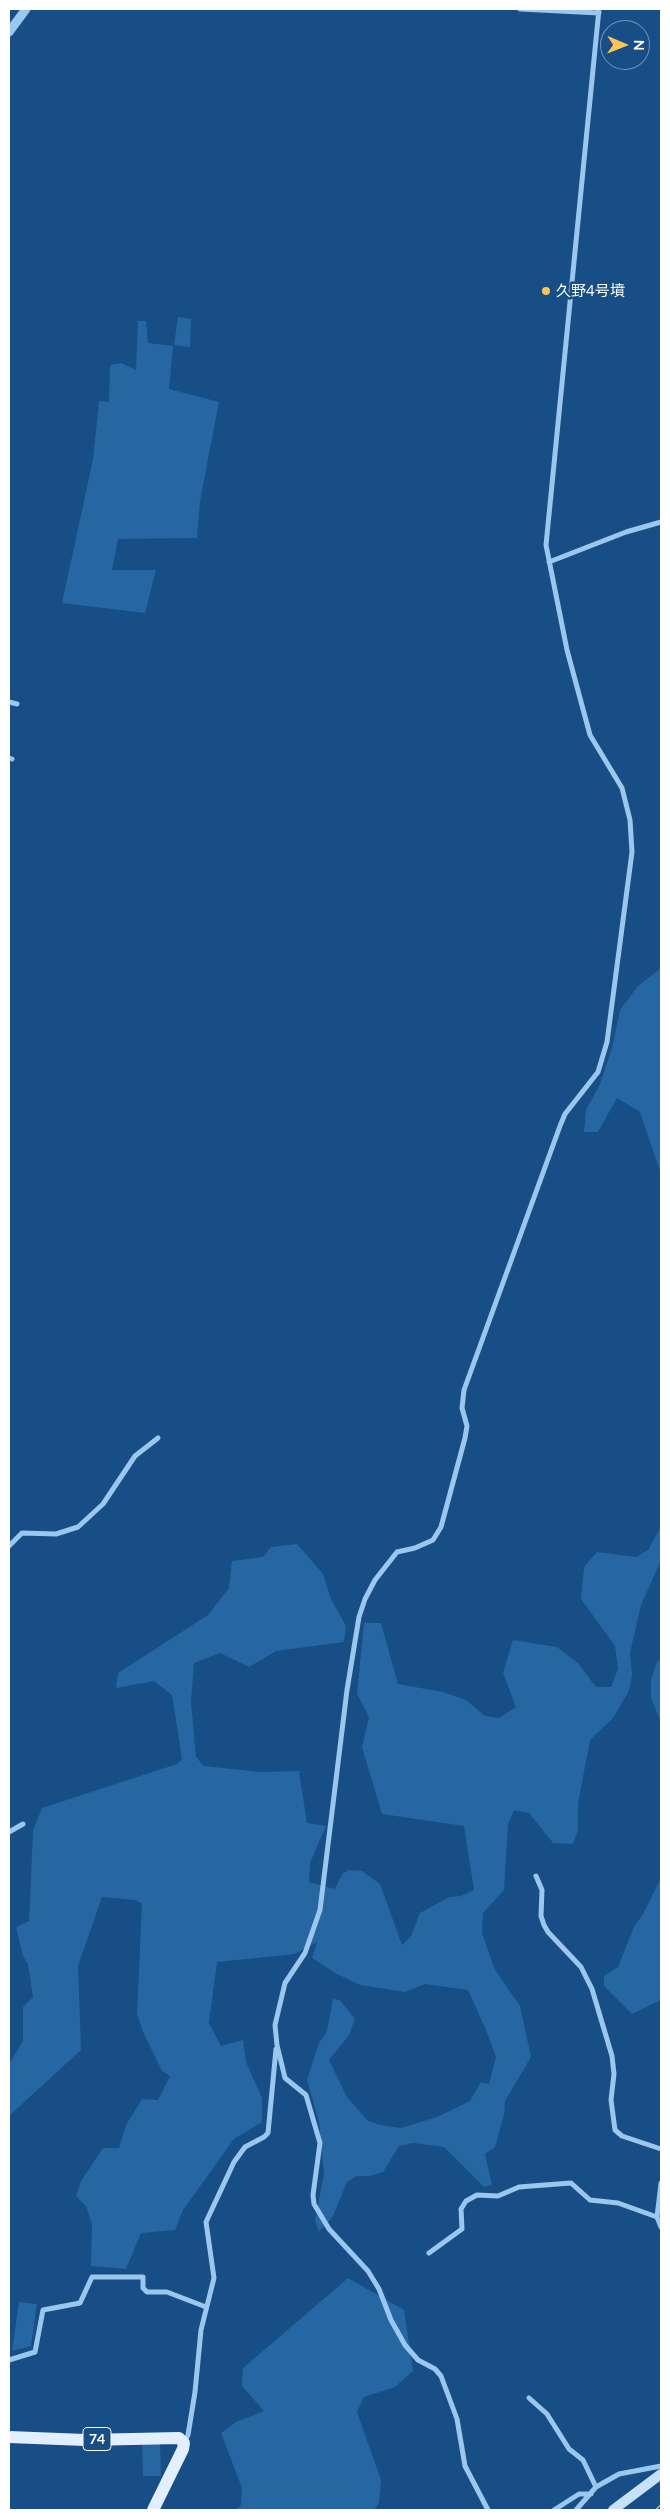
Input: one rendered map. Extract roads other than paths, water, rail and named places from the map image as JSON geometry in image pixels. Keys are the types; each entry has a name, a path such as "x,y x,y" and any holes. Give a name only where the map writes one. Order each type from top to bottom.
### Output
{"main road":[{"name":"74","path":"9,2438 85,2440 179,2438 184,2443"},
{"path":"153,2510 183,2449 184,2443"},
{"path":"613,2510 661,2474"}],"street":[{"path":"9,32 26,9"},
{"path":"488,2510 465,2466 458,2419 441,2376 436,2369 418,2360 405,2345 379,2289 368,2271 329,2229 314,2204 313,2194 320,2143 306,2096 285,2078 277,2045 275,2025 285,1984 305,1953 320,1910 347,1690 359,1617 365,1598 375,1580 397,1552 415,1548 433,1540 442,1527 465,1438 466,1426 462,1408 464,1390 560,1126 565,1114 598,1072 607,1042 632,852 630,820 622,788 590,735 567,650 546,544 599,11 520,9"},
{"path":"549,562 574,554 626,532 661,522"},
{"path":"9,702 17,704"},
{"path":"9,1546 22,1533 56,1534 78,1527 103,1504 135,1456 158,1438"},
{"path":"9,1832 23,1824"},
{"path":"536,1876 542,1890 541,1916 544,1925 548,1932 581,1967 592,1988 612,2056 614,2074 611,2100 615,2130 622,2136 661,2149"},
{"path":"184,2443 188,2435 194,2400 201,2330 214,2278 206,2222 234,2162 245,2147 268,2133 277,2045"},
{"path":"661,2183 657,2217 661,2227"},
{"path":"429,2253 462,2229 461,2210 466,2201 478,2195 498,2196 519,2186 571,2184 590,2200 618,2203 657,2217"},
{"path":"9,2360 35,2352 43,2310 80,2302 92,2277 143,2277 143,2288 148,2292 167,2292 206,2307"},
{"path":"529,2398 547,2414 569,2449 583,2460 596,2487"},
{"path":"576,2510 596,2487 618,2474 661,2466"},
{"path":"554,2510 578,2494 591,2494"}],"railway":[{"path":"658,2510 661,2507"}],"place":[{"name":"久野4号墳","path":"546,291"}]}
